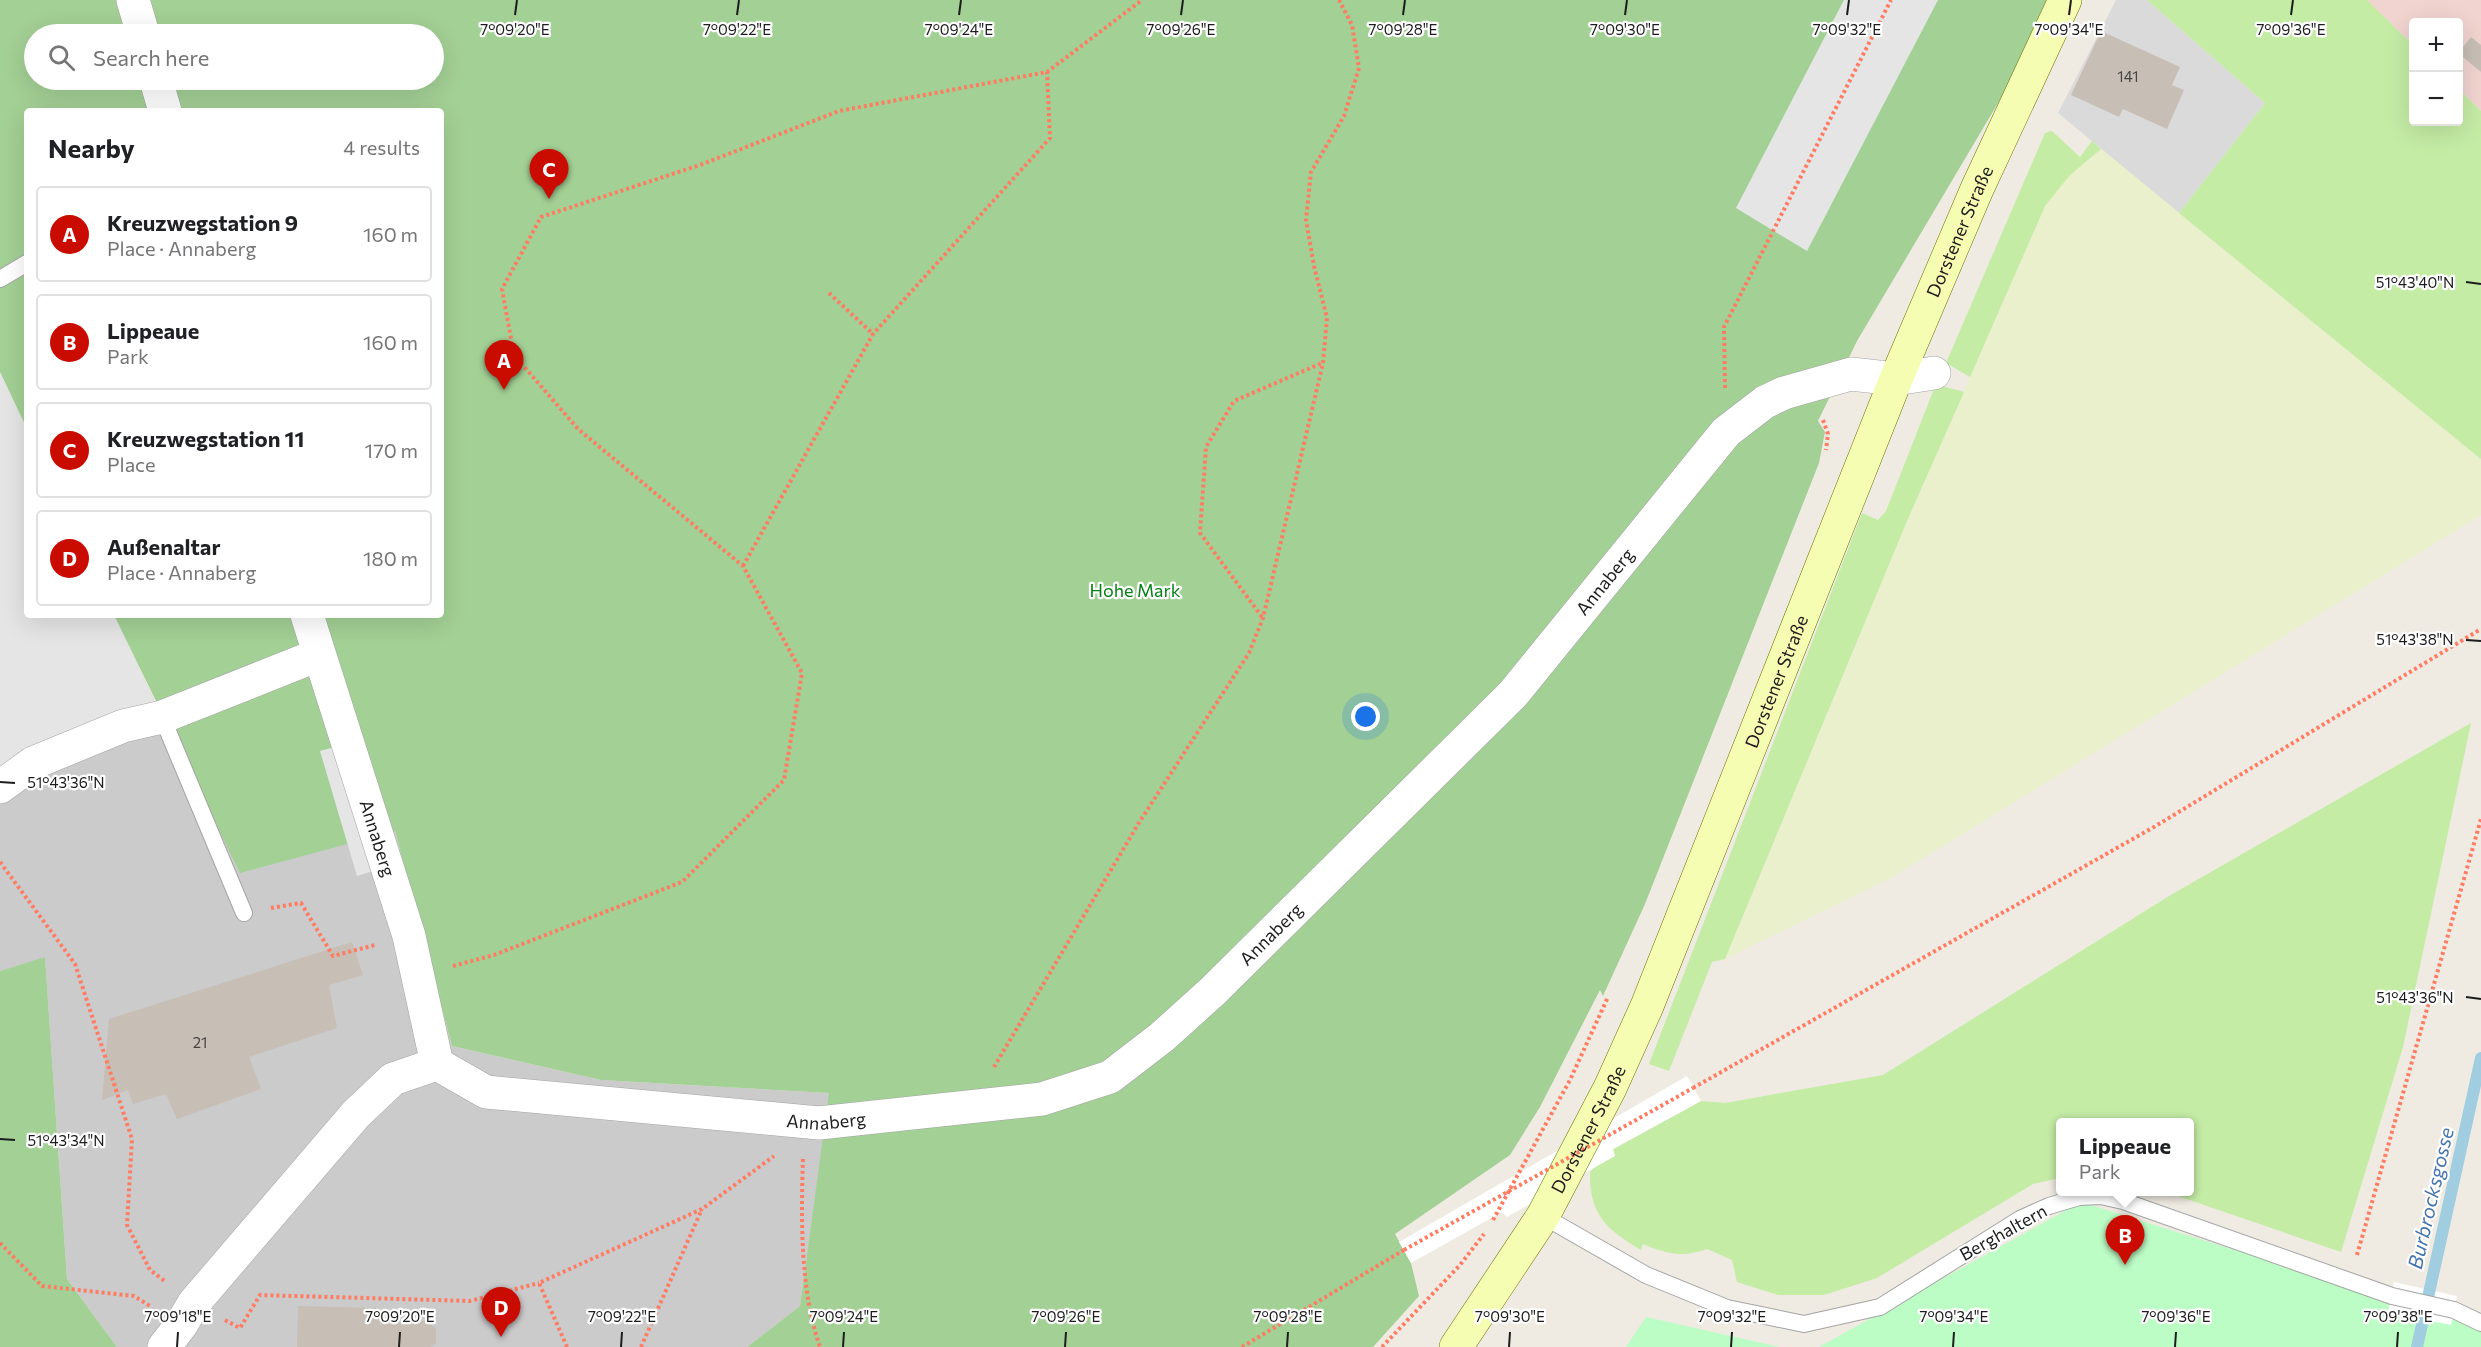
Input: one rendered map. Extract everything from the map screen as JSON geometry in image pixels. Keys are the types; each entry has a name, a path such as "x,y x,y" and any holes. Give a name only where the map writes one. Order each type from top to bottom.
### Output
{"main road":[{"name":"Dorstener Straße","path":"1456,1347 1543,1216 1610,1088 1647,1006 1896,379 1977,189 2065,0"}],"street":[{"path":"133,0 140,24"},
{"path":"159,90 164,108"},
{"name":"Annaberg","path":"308,618 409,936 437,1064 486,1092 812,1129 1042,1099 1110,1077 1170,1030 1213,991 1513,694 1726,432 1765,402 1802,388 1851,374 1896,379 1934,373"},
{"path":"0,787 33,763 123,726 162,717 318,655"},
{"path":"180,1325 356,1114 393,1079 437,1064"}],"lane":[{"path":"0,279 24,265"},
{"path":"162,717 244,913"},
{"name":"Berghaltern","path":"1543,1216 1646,1275 1727,1308 1804,1324 1880,1307 2020,1219 2079,1197 2101,1196 2122,1201 2392,1296 2454,1310 2481,1323"}],"path":[{"path":"418,977 494,954 682,882 784,780 802,673 743,566 578,429 514,355 502,289 541,217 700,165 839,111 1047,72 1142,0"},
{"path":"969,1109 1140,820 1249,653 1263,618 1323,363 1328,318 1314,266 1306,220 1311,172 1344,116 1359,68 1352,24 1339,0"},
{"path":"1726,432 1724,327 1891,0"},
{"path":"743,566 873,334 1050,138 1047,72"},
{"path":"829,293 873,334"},
{"path":"1263,618 1200,533 1206,447 1234,401 1323,363"},
{"path":"1802,388 1821,415 1828,434 1822,460"},
{"path":"1242,1347 1404,1250 2154,827 2481,629"},
{"path":"2350,1282 2481,819"},
{"path":"0,862 75,964 132,1139 127,1225 180,1325"},
{"path":"244,913 301,903 333,957 409,936"},
{"path":"0,1243 42,1286 134,1296 180,1325 240,1328 260,1295 470,1300 539,1283 702,1209 812,1129"},
{"path":"812,1129 801,1225 812,1327 819,1347"},
{"path":"640,1347 702,1209"},
{"path":"539,1283 567,1347"}],"shaded area":[{"path":"1844,0 1938,0 1807,251 1736,208"},
{"path":"2116,0 2147,0 2265,103 2179,213 2058,113"},
{"path":"2367,0 2481,0 2481,111 2463,93 2463,18 2409,18 2409,41"},
{"path":"0,372 24,423 24,618 115,618 162,717 395,831 452,1046 601,1080 830,1093 800,1306 747,1347 117,1347 67,1279 45,958 0,971"},
{"path":"0,372 24,423 24,618 115,618 162,717 0,787"},
{"path":"346,744 383,868 357,876 320,751"}],"green space":[{"name":"Hohe Mark","path":"0,0 2059,0 1857,341 1818,421 1825,432 1819,463 1645,904 1603,996 1600,990 1540,1107 1510,1155 1395,1234 1411,1263 1419,1296 1373,1347 747,1347 800,1306 829,1093 601,1080 452,1046 395,831 240,873 115,618 444,618 444,108 24,108 24,423 0,372"},
{"path":"2147,0 2367,0 2409,41 2409,126 2463,126 2463,93 2481,111 2481,459 2179,213 2265,103"},
{"path":"2052,131 2080,157 2092,141 2101,149 2070,175 2045,206 1970,377 1946,363 2045,133"},
{"path":"2101,149 2481,459 2481,515 1891,878 1725,959 1907,521 2045,205 2070,175"},
{"path":"1943,386 1964,392 1907,521 1725,959 1712,962 1669,1071 1649,1064 1862,513 1878,520 1886,511 1934,389"},
{"path":"2471,723 2403,1047 2341,1252 2178,1196 2194,1196 2194,1118 2056,1118 2056,1179 2033,1184 1877,1278 1824,1295 1778,1295 1737,1282 1732,1260 1707,1249 1675,1254 1643,1244 1641,1250 1602,1220 1593,1200 1590,1172 1612,1150 1701,1101 1725,1103 1883,1075 2169,896"},
{"path":"45,957 67,1279 117,1347 0,1347 0,971"},
{"path":"2081,1202 2481,1327 2481,1347 1819,1347"},
{"path":"1646,1317 1780,1347 1626,1347"}],"pier":[{"path":"1687,1076 1701,1101 1613,1149 1615,1156 1507,1217 1502,1212 1411,1263 1399,1242"},
{"path":"2394,1282 2457,1296 2451,1325 2388,1312"}],"building":[{"path":"2101,31 2180,67 2172,85 2184,90 2167,129 2123,109 2119,117 2071,95"},
{"path":"2471,37 2481,45 2481,72 2463,57 2463,47"},
{"path":"352,942 363,975 329,985 337,1028 249,1057 261,1089 177,1119 166,1094 133,1104 128,1090 102,1100 109,1019"},
{"path":"298,1306 376,1308 385,1320 428,1321 436,1329 436,1343 431,1347 297,1347"}],"waterway":[{"name":"Burbrocksgosse","path":"2417,1347 2481,1058"}],"place":[{"name":"Kreuzwegstation 11","path":"549,199"},
{"name":"Kreuzwegstation 9","path":"504,390"},
{"name":"Lippeaue","path":"2125,1265"},
{"name":"Außenaltar","path":"501,1337"}]}
